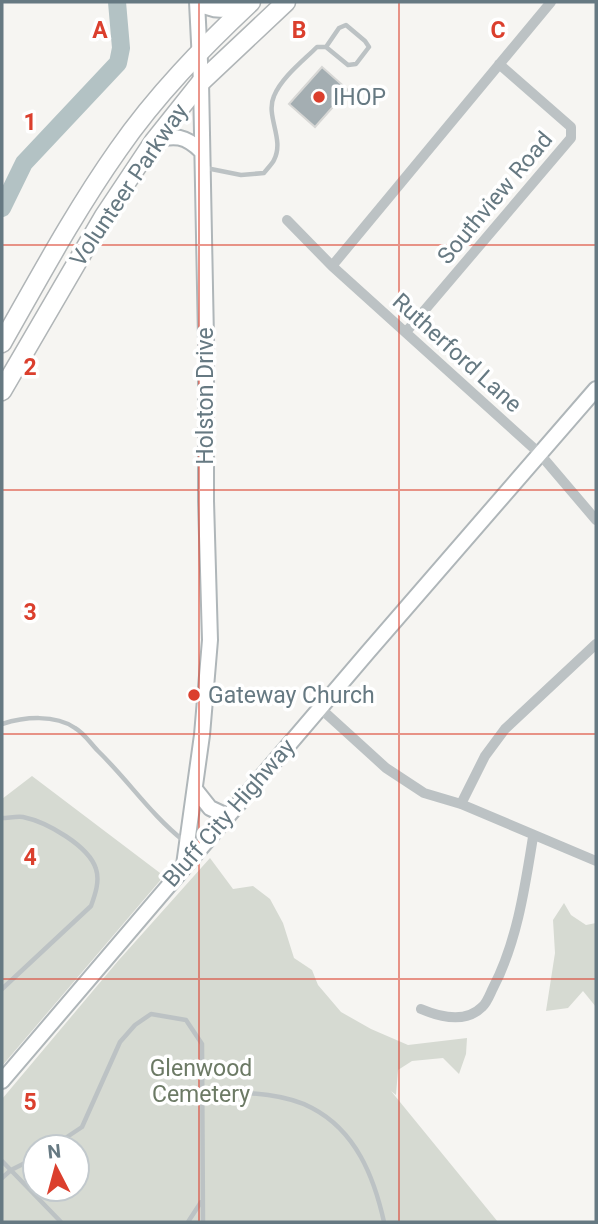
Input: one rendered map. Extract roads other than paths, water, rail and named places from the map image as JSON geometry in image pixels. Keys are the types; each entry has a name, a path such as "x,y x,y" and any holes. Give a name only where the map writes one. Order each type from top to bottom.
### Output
{"highway":[{"name":"Volunteer Parkway","path":"2,343 74,218 119,148 199,51 250,2"},
{"name":"Volunteer Parkway","path":"2,391 90,240 154,141 201,82 286,2"}],"street":[{"path":"198,2 211,9 222,10 250,2"},
{"name":"Holston Drive","path":"184,866 195,789 210,640 198,2"},
{"path":"332,266 551,2"},
{"name":"Southview Road","path":"405,332 571,138 571,127 499,64"},
{"path":"154,141 181,136 201,151"},
{"name":"Rutherford Lane","path":"287,220 332,266 539,453 594,512"},
{"name":"Bluff City Highway","path":"2,1081 596,389"},
{"path":"461,804 485,756 505,729 596,644"},
{"path":"320,708 386,768 424,793 461,804 596,861"},
{"path":"195,789 210,808 227,816"},
{"path":"421,1009 436,1016 451,1018 468,1015 483,1007 510,947 525,887 533,836"}],"lane":[{"path":"201,167 241,175 264,173 275,158 277,131 271,109 274,95 285,80 317,47 326,47 348,65 356,64 369,47 346,25 339,28 326,47"},
{"path":"2,724 44,718 75,728 111,764 166,827 187,844"},
{"path":"2,818 23,817 72,840 88,855 97,870 97,889 91,906 2,989"},
{"path":"73,1133 82,1127 120,1042 135,1024 151,1014 186,1020 202,1044 203,1222"},
{"path":"201,1091 285,1099 312,1108 334,1124 362,1156 377,1189 384,1222"},
{"path":"2,1161 61,1222"},
{"path":"2,1178 21,1165"},
{"path":"188,1222 202,1201"}],"waterway":[{"path":"2,208 24,163 118,63 121,48 117,2"}],"place":[{"name":"IHOP","path":"319,97"},
{"name":"Gateway Church","path":"194,695"}],"park label":[{"name":"Glenwood Cemetery","path":"201,1081"}]}
